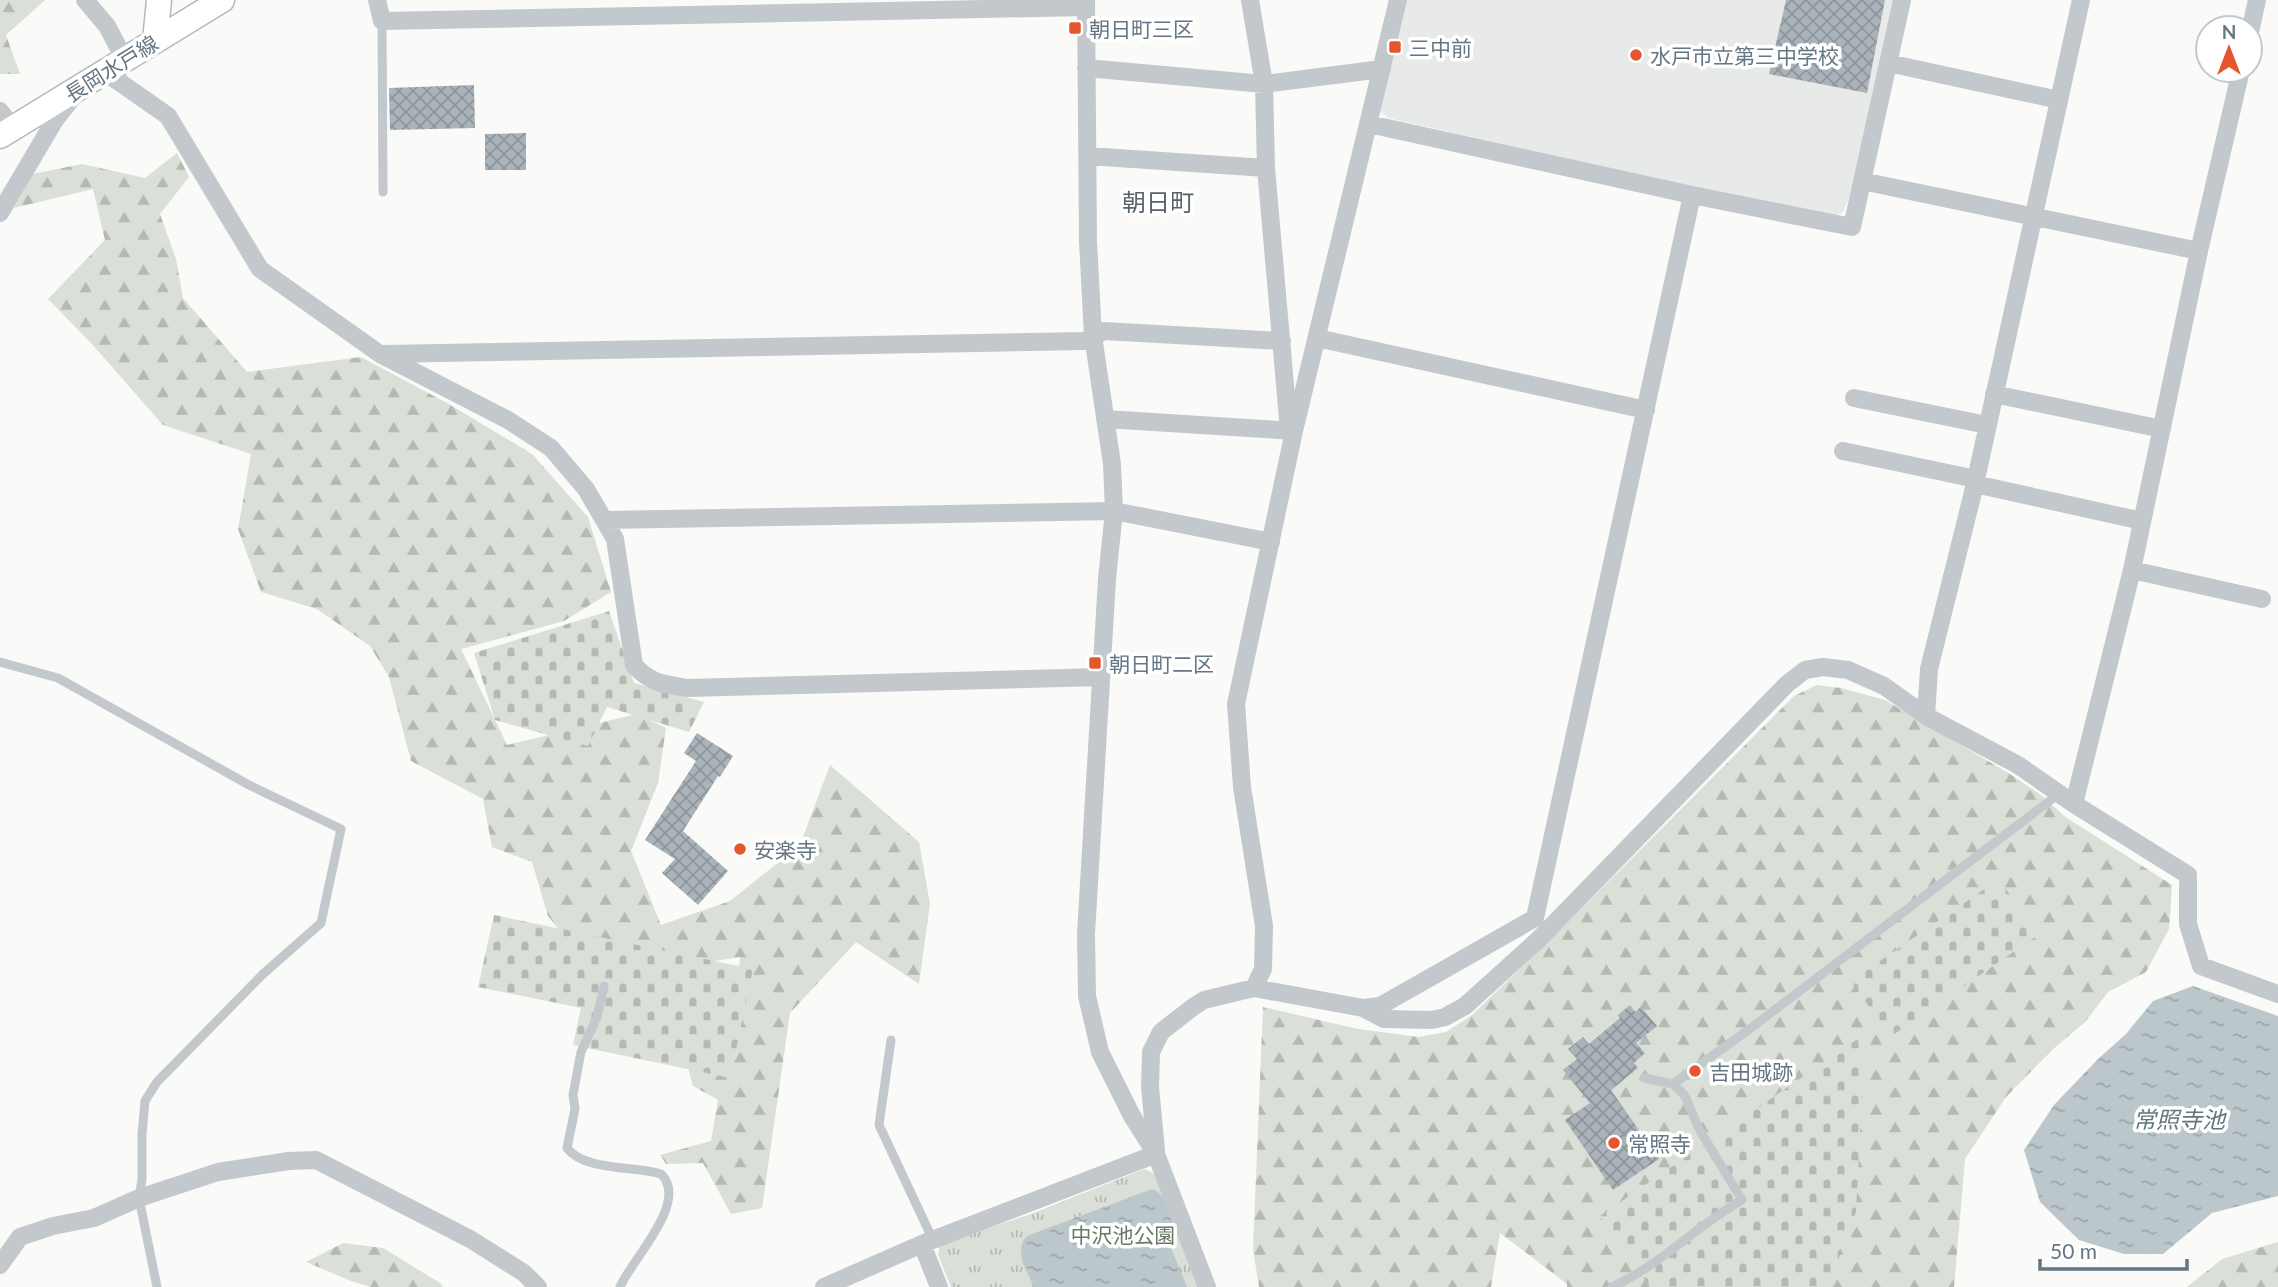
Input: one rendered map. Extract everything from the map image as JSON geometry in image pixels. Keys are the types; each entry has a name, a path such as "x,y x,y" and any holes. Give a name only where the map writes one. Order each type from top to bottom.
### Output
{"main road":[{"path":"155,41 159,0"},
{"name":"長岡水戸線","path":"4,125 79,88 222,0"}],"street":[{"path":"85,0 107,26 115,66 168,116 260,269 380,354 508,420 551,448 586,489 615,539 634,665 645,677 660,684 688,688 1101,677"},
{"path":"377,0 382,21 1085,3 1088,241 1093,336 1112,464 1114,511 1086,934 1087,996 1100,1052 1132,1116 1156,1154 1207,1287"},
{"path":"1250,0 1264,84 1266,168 1288,419 1294,431"},
{"path":"1254,988 1263,968 1264,926 1242,787 1236,704 1294,431 1398,0"},
{"path":"1369,124 1852,227 1902,0"},
{"path":"1926,716 1929,669 1975,482 2081,0"},
{"path":"1888,64 2059,100"},
{"path":"1086,68 1264,84 1382,69"},
{"path":"2067,799 2132,570 2199,251 2238,84"},
{"path":"0,213 55,120 79,88"},
{"path":"1088,156 1266,168"},
{"path":"1862,181 2199,251"},
{"path":"1156,1154 1150,1087 1155,1041 1161,1032 1204,1000 1254,988 1363,1008 1380,1006 1535,918 1692,195"},
{"path":"380,354 1085,341 1104,331 1282,341"},
{"path":"1317,338 1646,410"},
{"path":"1994,394 2162,429"},
{"path":"1854,398 1987,425"},
{"path":"1105,419 1294,431"},
{"path":"1843,451 2142,521"},
{"path":"605,520 1114,511 1271,542"},
{"path":"2132,570 2262,599"},
{"path":"1363,1008 1384,1019 1432,1020 1445,1017 1465,1006 1539,939 1787,684 1805,670 1823,667 1848,670 1884,686 1926,716 2018,765 2188,875 2188,924 2201,966 2278,994"},
{"path":"824,1287 928,1242 1156,1154"},
{"path":"0,1265 20,1237 53,1226 93,1218 139,1198 218,1172 289,1161 316,1160 470,1239 524,1273 538,1287"},
{"path":"928,1242 939,1287"}],"lane":[{"path":"382,21 383,192"},
{"path":"0,662 58,678 249,785 341,829 321,923 263,974 157,1082 145,1101 139,1198 157,1287"},
{"path":"1672,1084 2067,799"},
{"path":"604,986 597,1017 580,1060 573,1095 575,1109 567,1148 571,1154 584,1160 661,1174 668,1181 670,1192 667,1205 648,1246 623,1278 620,1287"},
{"path":"891,1040 880,1125 928,1242"},
{"path":"1612,1287 1665,1257 1721,1212 1742,1200 1699,1129 1685,1096 1672,1084 1644,1078"}],"shaded area":[{"name":"水戸市立第三中学校","path":"1403,0 1893,0 1849,198 1843,212 1830,218 1388,118 1379,110"}],"green space":[{"path":"0,0 45,0 6,35 20,74 0,74"},
{"path":"177,153 189,177 160,214 176,259 183,298 247,372 361,357 447,403 532,454 588,517 611,592 564,621 461,649 507,745 637,714 666,728 658,783 631,851 661,925 730,901 800,845 830,765 919,842 930,904 919,984 856,942 790,1013 762,1208 731,1214 703,1163 666,1164 660,1155 711,1141 718,1100 693,1086 688,1067 730,1078 740,957 695,964 591,970 548,916 532,862 492,847 483,799 411,761 389,677 370,646 317,609 261,592 238,529 251,454 163,425 48,299 105,240 93,189 14,208 33,174 82,164 145,178"},
{"path":"609,611 634,683 704,702 689,732 607,707 588,746 495,720 474,653"},
{"path":"1817,685 1841,688 1885,700 2010,774 2044,797 2064,816 2172,885 2169,929 2146,972 2108,992 2085,1022 2052,1050 2006,1097 1965,1159 1954,1287 1567,1287 1567,1284 1500,1233 1491,1287 1259,1287 1253,1249 1263,1007 1358,1029 1419,1037 1446,1032 1472,1015 1543,947 1794,696"},
{"path":"1999,879 2038,935 1890,1037 1851,981"},
{"path":"494,915 753,969 730,1078 573,1045 581,1008 478,987"},
{"path":"1865,1034 1856,1212 1828,1287 1650,1287 1600,1216"},
{"name":"中沢池公園","path":"1144,1169 1158,1175 1199,1287 951,1287 938,1255 940,1244 1031,1214"},
{"path":"2278,1242 2278,1287 2187,1287 2222,1259"},
{"path":"343,1243 383,1248 443,1287 371,1287 306,1262"}],"water":[{"name":"常照寺池","path":"2193,986 2278,1016 2278,1196 2212,1213 2163,1254 2124,1254 2079,1240 2040,1202 2024,1150 2054,1105 2126,1034 2153,1001"},
{"path":"1152,1189 1162,1196 1171,1216 1173,1228 1169,1231 1169,1243 1187,1287 1034,1287 1021,1255 1021,1248 1027,1236"}],"building":[{"path":"1786,0 1885,0 1867,93 1769,74"},
{"path":"474,85 475,128 390,130 389,88"},
{"path":"526,133 526,170 485,170 485,134"},
{"path":"697,733 733,756 683,831 728,871 698,905 662,873 675,859 645,840 696,761 684,753"},
{"path":"1630,1005 1635,1012 1641,1007 1657,1026 1636,1043 1645,1053 1634,1063 1638,1068 1611,1090 1659,1159 1613,1190 1565,1120 1590,1103 1563,1070 1577,1059 1568,1049 1583,1037 1589,1044 1620,1018 1618,1015"}],"place":[{"name":"朝日町三区","path":"1075,28"},
{"name":"三中前","path":"1395,47"},
{"name":"水戸市立第三中学校","path":"1636,55"},
{"name":"朝日町二区","path":"1095,663"},
{"name":"安楽寺","path":"740,849"},
{"name":"吉田城跡","path":"1695,1071"},
{"name":"常照寺","path":"1614,1143"}],"district":[{"name":"朝日町","path":"1158,201"}]}
